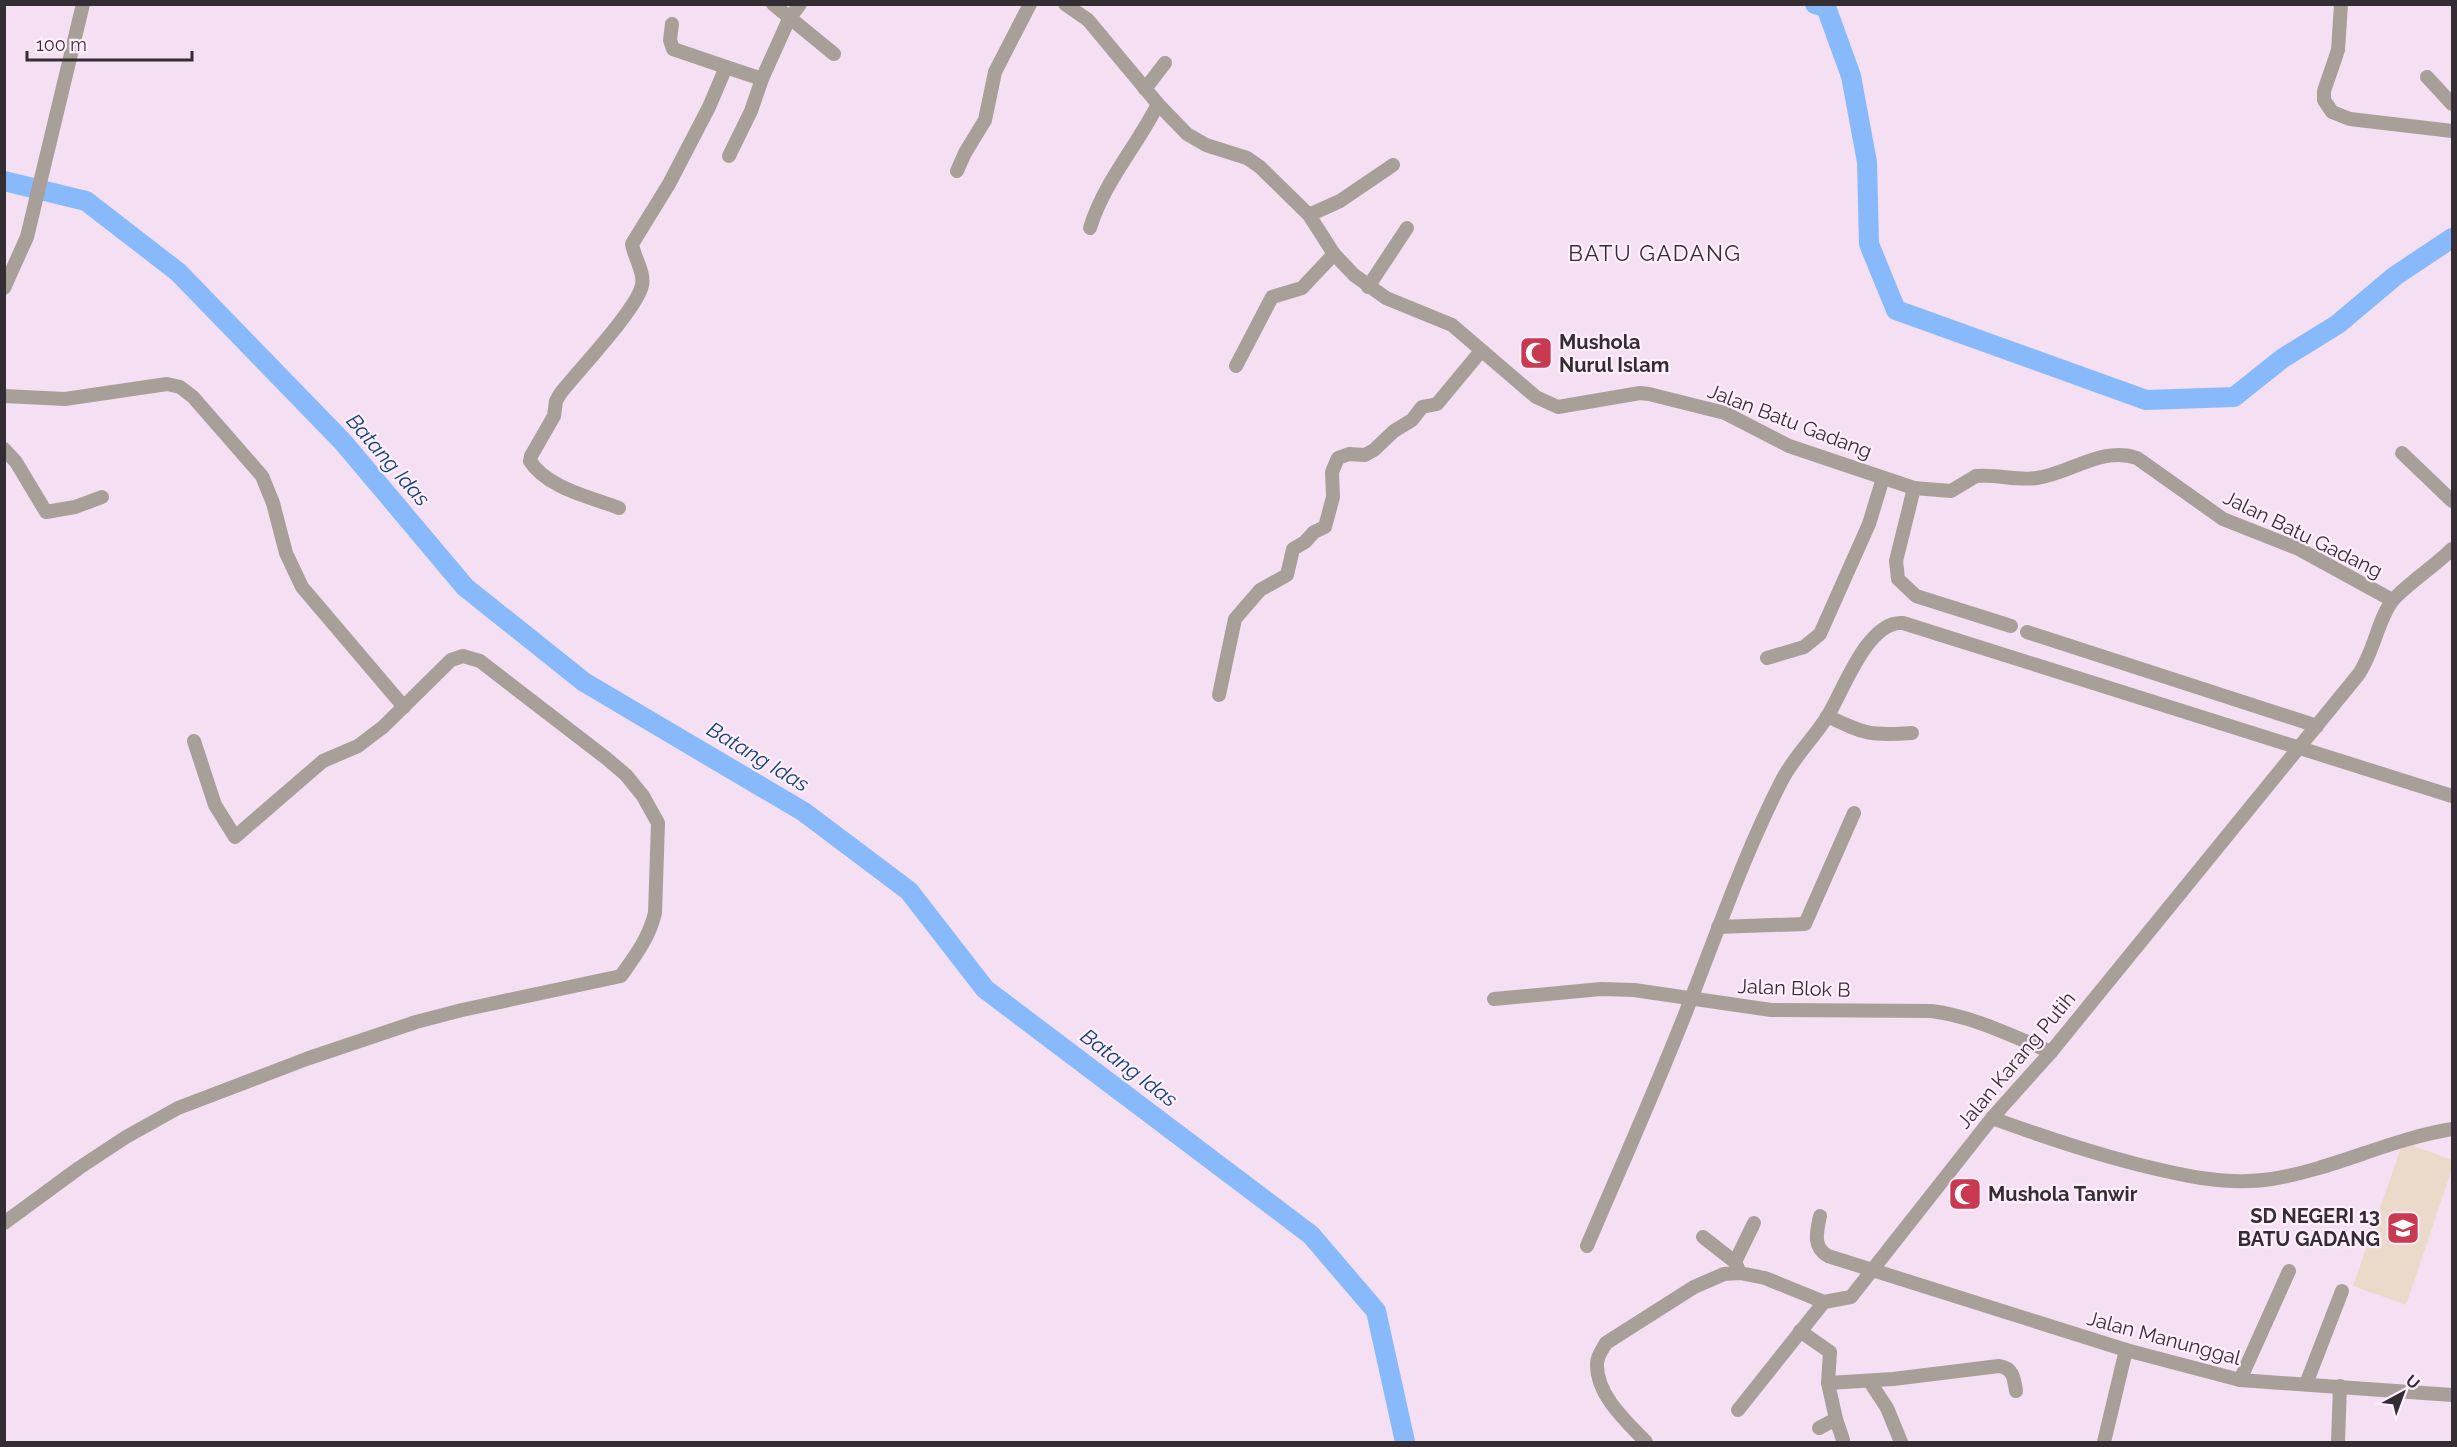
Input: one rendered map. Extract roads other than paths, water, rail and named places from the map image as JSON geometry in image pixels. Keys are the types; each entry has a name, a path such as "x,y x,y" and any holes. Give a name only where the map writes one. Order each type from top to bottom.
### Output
{"street":[{"path":"4,288 27,237 83,4"},
{"path":"773,4 834,54"},
{"path":"729,156 752,111 762,80 789,19 800,4"},
{"path":"957,171 985,120 995,72 1030,4"},
{"name":"Jalan Batu Gadang","path":"1065,4 1088,20 1158,104 1187,134 1199,142 1254,163 1309,215 1334,254 1344,266 1368,286 1403,306 1443,320 1536,397 1552,406 1567,406 1640,393 1661,396 1725,413 1789,446 1914,488 1951,491 1968,479 1982,475 2039,478 2110,454 2128,455 2137,458 2223,519 2307,553 2392,600"},
{"path":"2341,4 2338,50 2324,91 2324,100 2332,112 2350,119 2452,131"},
{"path":"672,24 670,44 673,49 762,80"},
{"path":"1145,89 1165,63"},
{"path":"619,508 576,495 534,467 530,461 554,417 556,401 560,394 628,310 640,291 643,282 632,244 674,174 709,107 726,67"},
{"path":"2427,77 2452,104"},
{"path":"1090,228 1107,186 1140,139 1158,104"},
{"path":"1309,215 1340,201 1393,165"},
{"path":"1368,286 1390,257 1407,228"},
{"path":"1236,366 1272,297 1298,290 1334,254"},
{"path":"1219,695 1234,619 1260,590 1287,575 1293,549 1305,542 1315,531 1325,527 1333,497 1332,472 1338,458 1344,455 1369,453 1394,431 1412,420 1422,406 1437,404 1481,351"},
{"path":"4,396 65,399 167,384 180,387 193,397 262,476 273,503 286,554 306,593 404,707"},
{"path":"4,449 16,462 46,512 75,507 102,496"},
{"path":"2402,453 2452,501"},
{"path":"1767,658 1804,647 1820,634 1869,524 1883,478"},
{"path":"1914,488 1896,561 1898,579 1916,596 2011,626"},
{"name":"Jalan Karang Putih","path":"1824,1302 1851,1297 1992,1118 2051,1052 2243,815 2300,749 2369,659 2392,600 2452,549"},
{"path":"1587,1246 1691,999 1718,927 1782,779 1827,716 1867,646 1881,629 1895,622 2161,703 2452,796"},
{"path":"2027,632 2317,726"},
{"path":"4,1223 79,1168 126,1137 178,1108 309,1058 416,1022 621,976 645,942 655,913 658,823 626,775 579,736 480,661 464,656 451,660 383,727 358,746 323,761 235,837 215,805 194,741"},
{"path":"1827,716 1865,733 1875,735 1912,733"},
{"path":"1718,927 1805,924 1854,813"},
{"name":"Jalan Blok B","path":"1494,999 1601,989 1634,990 1771,1010 1952,1013 2051,1052"},
{"path":"1992,1118 2075,1148 2176,1174 2235,1181 2270,1179 2309,1171 2398,1141 2452,1129"},
{"name":"Jalan Manunggal","path":"1820,1216 1816,1238 1821,1252 1827,1256 2126,1350 2240,1380 2452,1395"},
{"path":"1646,1443 1613,1405 1598,1377 1598,1356 1606,1343 1694,1287 1738,1267 1754,1223"},
{"path":"1703,1237 1738,1267 1824,1302 1738,1410"},
{"path":"2240,1380 2289,1271"},
{"path":"2306,1384 2342,1291"},
{"path":"1800,1331 1830,1352 1828,1383 1836,1419 1844,1440"},
{"path":"2104,1443 2126,1350"},
{"path":"1828,1383 1870,1382 1999,1366 2006,1367 2013,1374 2016,1391"},
{"path":"1870,1382 1887,1408 1901,1443"},
{"path":"2338,1443 2340,1386"},
{"path":"1819,1428 1836,1419"}],"waterway":[{"path":"1815,4 1826,7 1851,76 1867,162 1869,244 1896,310 2146,400 2234,397 2283,358 2338,324 2395,276 2452,238"},
{"name":"Batang Idas","path":"4,181 86,201 178,272 343,442 465,587 584,682 804,812 909,891 985,989 1311,1235 1376,1311 1405,1442"}],"place":[{"name":"Mushola Nurul Islam","path":"1536,353"},
{"name":"Mushola Tanwir","path":"1965,1194"},
{"name":"SD NEGERI 13 BATU GADANG","path":"2403,1228"}],"district":[{"name":"BATU GADANG","path":"1655,253"}]}
